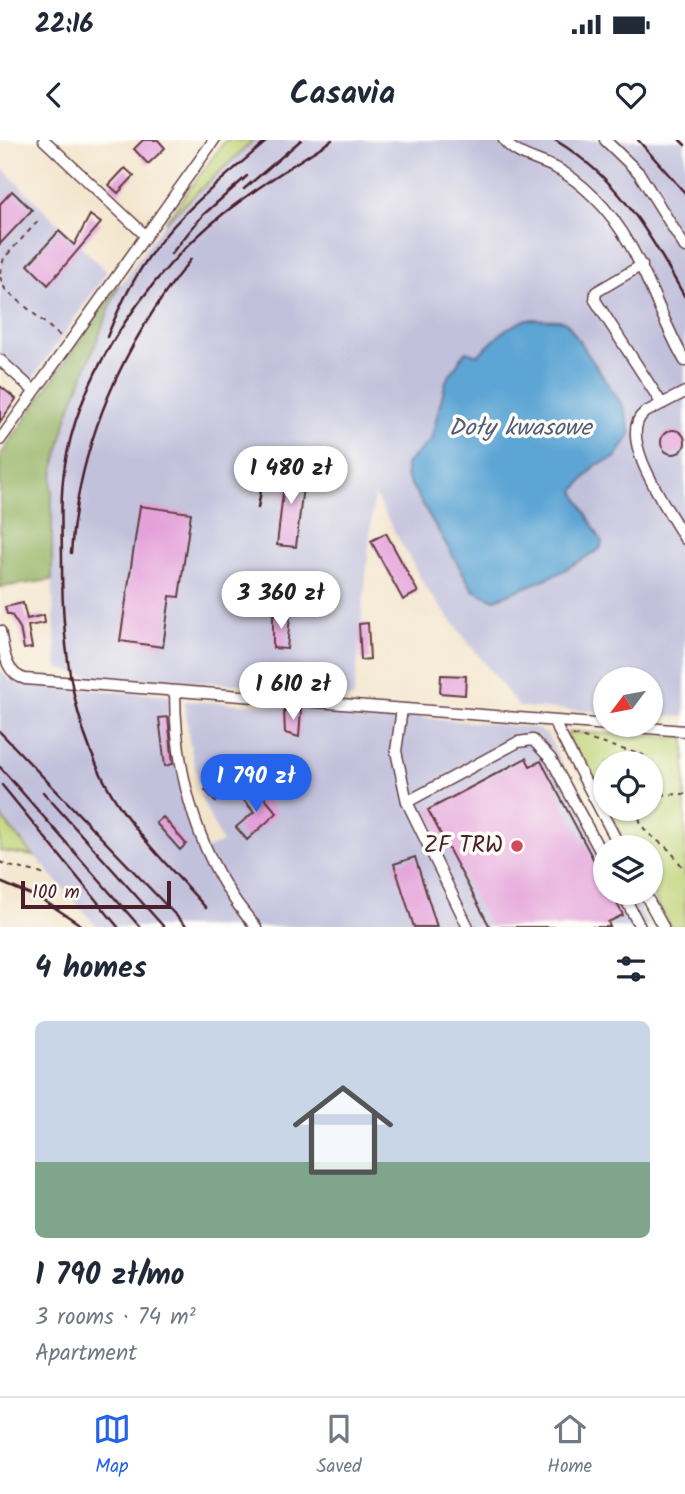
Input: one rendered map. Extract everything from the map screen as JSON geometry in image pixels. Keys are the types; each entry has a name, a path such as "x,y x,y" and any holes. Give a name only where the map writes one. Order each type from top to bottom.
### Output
{"street":[{"path":"44,140 145,234"},
{"path":"0,440 67,342 214,140"},
{"path":"504,140 514,149 559,169 595,197 642,265 685,361"},
{"path":"605,140 639,173 685,247"},
{"path":"642,265 596,292 596,300 662,404"},
{"path":"0,360 33,390"},
{"path":"685,392 639,418 635,431 636,447 685,539"},
{"path":"0,631 5,654 14,674 25,680 685,731"},
{"path":"175,691 178,741 198,830 218,876 257,927"},
{"path":"402,709 396,751 407,802 468,927"},
{"path":"554,722 614,835"},
{"path":"407,802 518,742 533,740 551,759 593,838"},
{"path":"629,905 640,927"},
{"path":"652,905 663,927"}],"path":[{"path":"40,219 4,258 0,275 5,289 67,342"},
{"path":"574,735 629,751"},
{"path":"663,795 685,794"},
{"path":"640,821 647,833 669,849 685,869"},
{"path":"0,862 13,869 30,869 44,875"}],"shaded area":[{"path":"254,140 685,140 685,717 663,716 663,667 593,667 593,711 519,707 427,590 374,494 354,698 272,686 89,676 57,668 52,580 0,587 0,456 165,222"},
{"path":"3,169 107,272 31,381 0,354 0,172"},
{"path":"0,670 9,680 23,684 174,696 187,816 199,853 222,842 202,800 189,740 185,701 313,708 536,728 547,735 600,835 593,835 593,905 637,905 649,927 97,927 0,816"}],"green space":[{"path":"226,140 254,140 165,222"},
{"path":"119,284 68,414 52,478 52,580 0,587 0,456"},
{"path":"593,733 593,737 685,738 685,927 670,927 658,905 663,905 663,835 621,835 613,821 663,821 663,751 593,751 593,783 567,734"},
{"path":"0,816 34,856 0,851"}],"water":[{"name":"Doły kwasowe","path":"527,319 560,320 567,323 624,408 631,434 615,458 596,465 574,491 602,542 600,549 557,574 494,600 473,590 406,476 406,464 431,440 446,381 466,351 478,355 506,329"}],"building":[{"path":"143,140 158,140 165,148 148,164 134,149"},
{"path":"125,168 134,176 118,193 109,185"},
{"path":"12,191 32,210 0,244 0,204"},
{"path":"90,215 101,223 48,285 28,265 59,231 74,245"},
{"path":"0,386 16,399 0,422"},
{"path":"673,430 684,437 685,442 678,453 673,454 662,447 661,442 668,431"},
{"path":"286,466 305,468 296,547 277,545"},
{"path":"140,506 191,513 179,597 170,596 163,647 120,641"},
{"path":"386,533 418,592 403,600 371,541"},
{"path":"23,603 27,619 44,615 45,623 28,626 32,648 24,649 20,628 11,614 7,614 5,607"},
{"path":"273,614 290,616 287,649 273,648"},
{"path":"368,623 370,659 361,660 359,624"},
{"path":"441,675 466,676 465,695 440,693"},
{"path":"301,709 299,737 285,733 284,710"},
{"path":"168,717 173,764 165,766 159,718"},
{"name":"ZF TRW","path":"526,758 530,766 541,761 593,859 593,905 618,905 623,915 608,922 610,927 490,927 428,810"},
{"path":"227,769 238,781 216,802 205,790"},
{"path":"255,787 277,813 247,840 236,827 254,812 242,798"},
{"path":"163,817 186,844 180,850 156,823"},
{"path":"415,857 437,927 414,927 394,864"}],"railway":[{"path":"107,337 138,274 173,226 215,185 268,140"},
{"path":"244,189 301,140"},
{"path":"206,908 151,847 120,807 104,780 81,721 73,690 64,627 61,522 64,468 76,420 89,387 125,322 147,292 171,263 223,214 332,140"},
{"path":"555,140 598,172 631,209 685,297"},
{"path":"638,140 685,193"},
{"path":"680,140 685,145"},
{"path":"171,254 203,215 247,176"},
{"path":"71,553 83,473 108,397 145,325 191,259"},
{"path":"258,508 262,484"},
{"path":"0,732 187,927"},
{"path":"0,767 140,927"},
{"path":"2,785 118,927"},
{"path":"43,792 164,927"},
{"path":"0,882 43,900 84,927"}],"place":[{"name":"ZF TRW","path":"517,846"}]}
